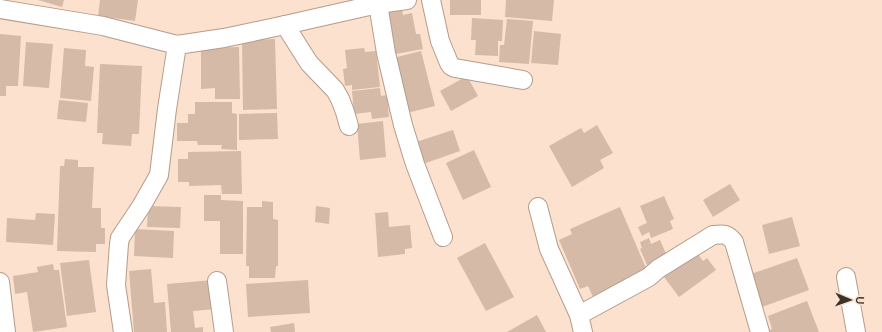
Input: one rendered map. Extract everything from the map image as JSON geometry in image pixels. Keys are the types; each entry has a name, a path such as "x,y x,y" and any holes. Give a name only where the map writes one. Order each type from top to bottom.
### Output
{"street":[{"path":"0,9 103,26 177,44 224,38 378,4 407,0"},
{"path":"431,0 440,41 451,66 523,80"},
{"path":"378,4 386,53 403,126 415,164 442,237"},
{"path":"285,25 309,62 335,90 340,99 349,126"},
{"path":"122,332 116,285 120,238 142,205 159,175 177,44"},
{"path":"538,207 549,249 581,324 658,270 713,235 723,234 730,237 734,242 760,332"},
{"path":"846,277 856,332"},
{"path":"217,281 224,332"},
{"path":"0,282 6,332"}],"building":[{"path":"38,0 64,0 62,7"},
{"path":"100,0 138,0 135,21 98,16"},
{"path":"450,0 481,0 481,15 450,15"},
{"path":"506,0 554,0 552,21 505,17"},
{"path":"402,9 403,15 412,13 416,34 420,34 423,49 396,54 394,44 391,45 387,12"},
{"path":"472,18 503,20 502,41 498,41 498,56 475,55 476,40 471,40"},
{"path":"507,19 533,21 529,64 499,62 500,45 504,45"},
{"path":"534,31 561,34 558,65 531,63"},
{"path":"0,34 21,36 18,86 6,86 6,96 0,96"},
{"path":"275,39 277,109 243,110 242,40"},
{"path":"26,42 53,44 49,88 23,86"},
{"path":"239,47 240,99 215,99 215,88 201,89 201,48"},
{"path":"64,48 86,50 85,66 94,67 91,101 60,98"},
{"path":"364,48 365,52 376,51 380,87 352,90 352,85 345,86 343,69 347,68 345,50"},
{"path":"421,51 435,106 407,113 393,58"},
{"path":"100,64 142,66 139,134 132,134 131,146 102,144 103,133 97,133"},
{"path":"467,76 478,96 451,111 440,91"},
{"path":"380,88 381,96 387,95 389,117 372,119 371,112 354,114 352,91"},
{"path":"59,100 88,103 86,122 57,119"},
{"path":"195,102 232,102 232,113 237,114 237,150 221,149 222,145 198,145 197,141 177,141 177,123 188,123 188,114 195,114"},
{"path":"277,113 278,139 239,140 239,114"},
{"path":"383,121 386,157 360,160 357,124"},
{"path":"597,125 613,153 600,160 604,168 572,187 549,146 581,128 584,133"},
{"path":"453,130 460,151 423,164 416,142"},
{"path":"474,150 491,187 463,200 446,163"},
{"path":"241,151 242,194 222,194 221,185 189,186 189,182 178,182 178,159 188,159 188,152"},
{"path":"65,159 78,160 78,167 94,167 92,208 101,208 101,228 105,228 105,244 96,244 96,252 57,251 60,166 64,166"},
{"path":"730,184 740,200 713,217 703,200"},
{"path":"204,195 221,195 221,200 243,201 243,254 220,254 220,221 204,221"},
{"path":"664,196 674,219 670,221 673,229 651,238 649,232 642,236 638,227 647,223 640,206"},
{"path":"262,201 273,202 273,219 278,220 278,266 276,266 275,278 249,278 249,266 246,266 247,207 262,207"},
{"path":"148,206 181,207 180,228 147,227"},
{"path":"316,206 330,208 329,224 315,222"},
{"path":"620,207 648,273 593,297 588,286 580,289 559,240 572,234 570,229"},
{"path":"388,212 389,227 410,225 412,248 405,249 405,254 378,257 375,213"},
{"path":"36,213 55,214 53,245 6,242 7,218 35,220"},
{"path":"792,217 800,246 769,254 762,225"},
{"path":"135,229 174,231 173,258 134,256"},
{"path":"649,238 651,244 660,240 667,256 647,265 640,249 642,248 640,242"},
{"path":"485,243 514,297 486,311 457,258"},
{"path":"697,253 703,261 707,258 716,270 679,297 661,273"},
{"path":"797,258 809,290 759,308 748,275"},
{"path":"89,260 96,312 67,316 60,263"},
{"path":"53,264 54,270 59,270 67,327 33,332 27,292 15,294 13,276 38,272 37,267"},
{"path":"151,269 154,303 165,302 167,332 134,332 129,271"},
{"path":"213,280 216,309 193,311 195,328 203,327 203,332 171,332 167,284"},
{"path":"308,280 310,313 248,317 246,284"},
{"path":"807,301 819,332 768,331 772,329 768,316"},
{"path":"537,315 546,332 507,332"},
{"path":"294,323 295,332 271,332 270,327"}]}
